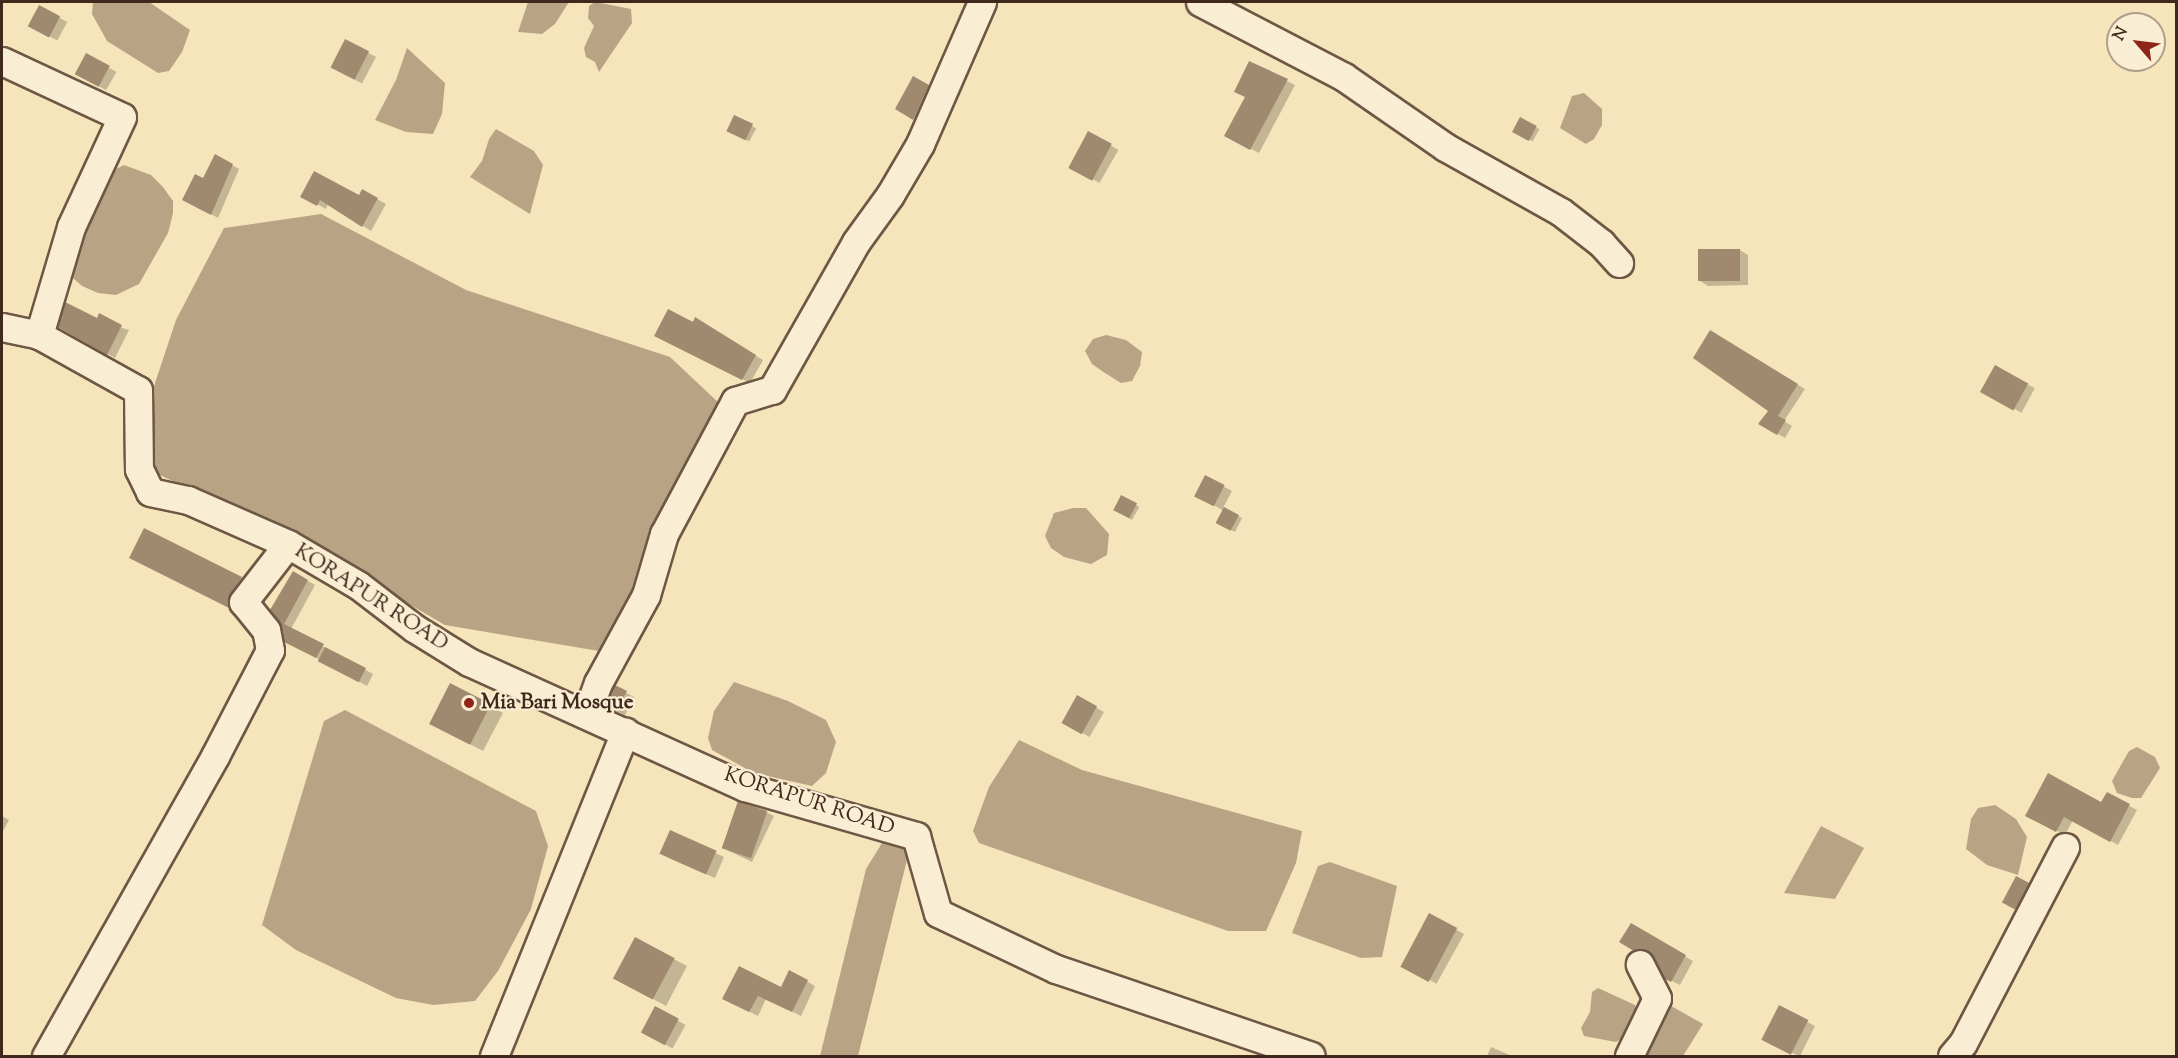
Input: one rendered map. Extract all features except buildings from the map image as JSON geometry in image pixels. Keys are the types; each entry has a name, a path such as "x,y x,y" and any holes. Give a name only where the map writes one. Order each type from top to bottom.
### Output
{"street":[{"path":"587,713 598,683 646,595 664,534 735,401 772,390 856,242 890,195 920,144 982,2"},
{"path":"1200,2 1344,77 1445,147 1561,212 1601,243 1619,263"},
{"path":"2,61 123,117 71,227 39,335"},
{"name":"KORAPUR ROAD","path":"2,327 39,335 138,390 139,469 150,492 188,500 288,544 358,585 414,628 469,662 587,713 745,787 916,836 938,913 1056,969 1311,1056"},
{"path":"46,1056 215,756 270,650 266,630 243,602 288,544"},
{"path":"494,1056 625,731"},
{"path":"1952,1056 1963,1043 2065,847"},
{"path":"1629,1056 1657,998 1640,964"}],"shaded area":[{"path":"93,2 149,2 190,30 182,52 169,71 158,73 107,41 92,14"},
{"path":"528,2 569,2 555,24 542,34 518,32"},
{"path":"595,2 631,9 632,23 599,72 595,62 586,57 584,48 594,26 588,18 589,6"},
{"path":"407,48 445,83 442,114 433,134 406,132 375,120 396,80"},
{"path":"1584,93 1602,109 1602,125 1594,139 1586,144 1560,128 1572,96"},
{"path":"496,129 534,151 543,165 530,214 470,177 482,161 489,139"},
{"path":"124,165 151,175 173,201 173,213 168,233 139,284 116,295 98,293 82,286 72,277 71,268 82,229 112,171"},
{"path":"321,214 466,290 670,357 720,404 638,593 605,652 445,625 326,556 156,473 142,422 176,320 224,228"},
{"path":"1106,335 1126,340 1142,352 1140,366 1132,381 1121,383 1092,364 1085,351 1093,339"},
{"path":"1073,508 1086,508 1109,534 1107,555 1091,564 1064,557 1051,548 1045,536 1054,513"},
{"path":"734,682 788,701 826,720 836,742 826,773 812,786 754,773 712,750 708,738 714,711"},
{"path":"345,710 536,811 548,846 531,909 498,971 475,1001 433,1005 396,998 296,950 262,925 324,721"},
{"path":"1019,740 1082,770 1302,831 1296,863 1266,931 1228,931 979,843 973,831 989,787"},
{"path":"2137,747 2155,757 2160,768 2141,798 2132,798 2117,793 2112,781 2129,751"},
{"path":"1995,805 2016,819 2027,837 2018,875 1987,865 1966,849 1971,819 1978,808"},
{"path":"1821,826 1864,848 1835,899 1784,893"},
{"path":"882,843 904,849 907,860 858,1056 820,1056 866,869"},
{"path":"1330,862 1397,886 1382,957 1361,958 1292,933 1318,866"},
{"path":"1598,988 1635,1005 1638,1014 1631,1034 1616,1042 1584,1036 1581,1028 1590,1012 1592,992"},
{"path":"1666,1003 1703,1024 1683,1056 1642,1056"}],"place":[{"name":"Mia Bari Mosque","path":"469,703"}]}
